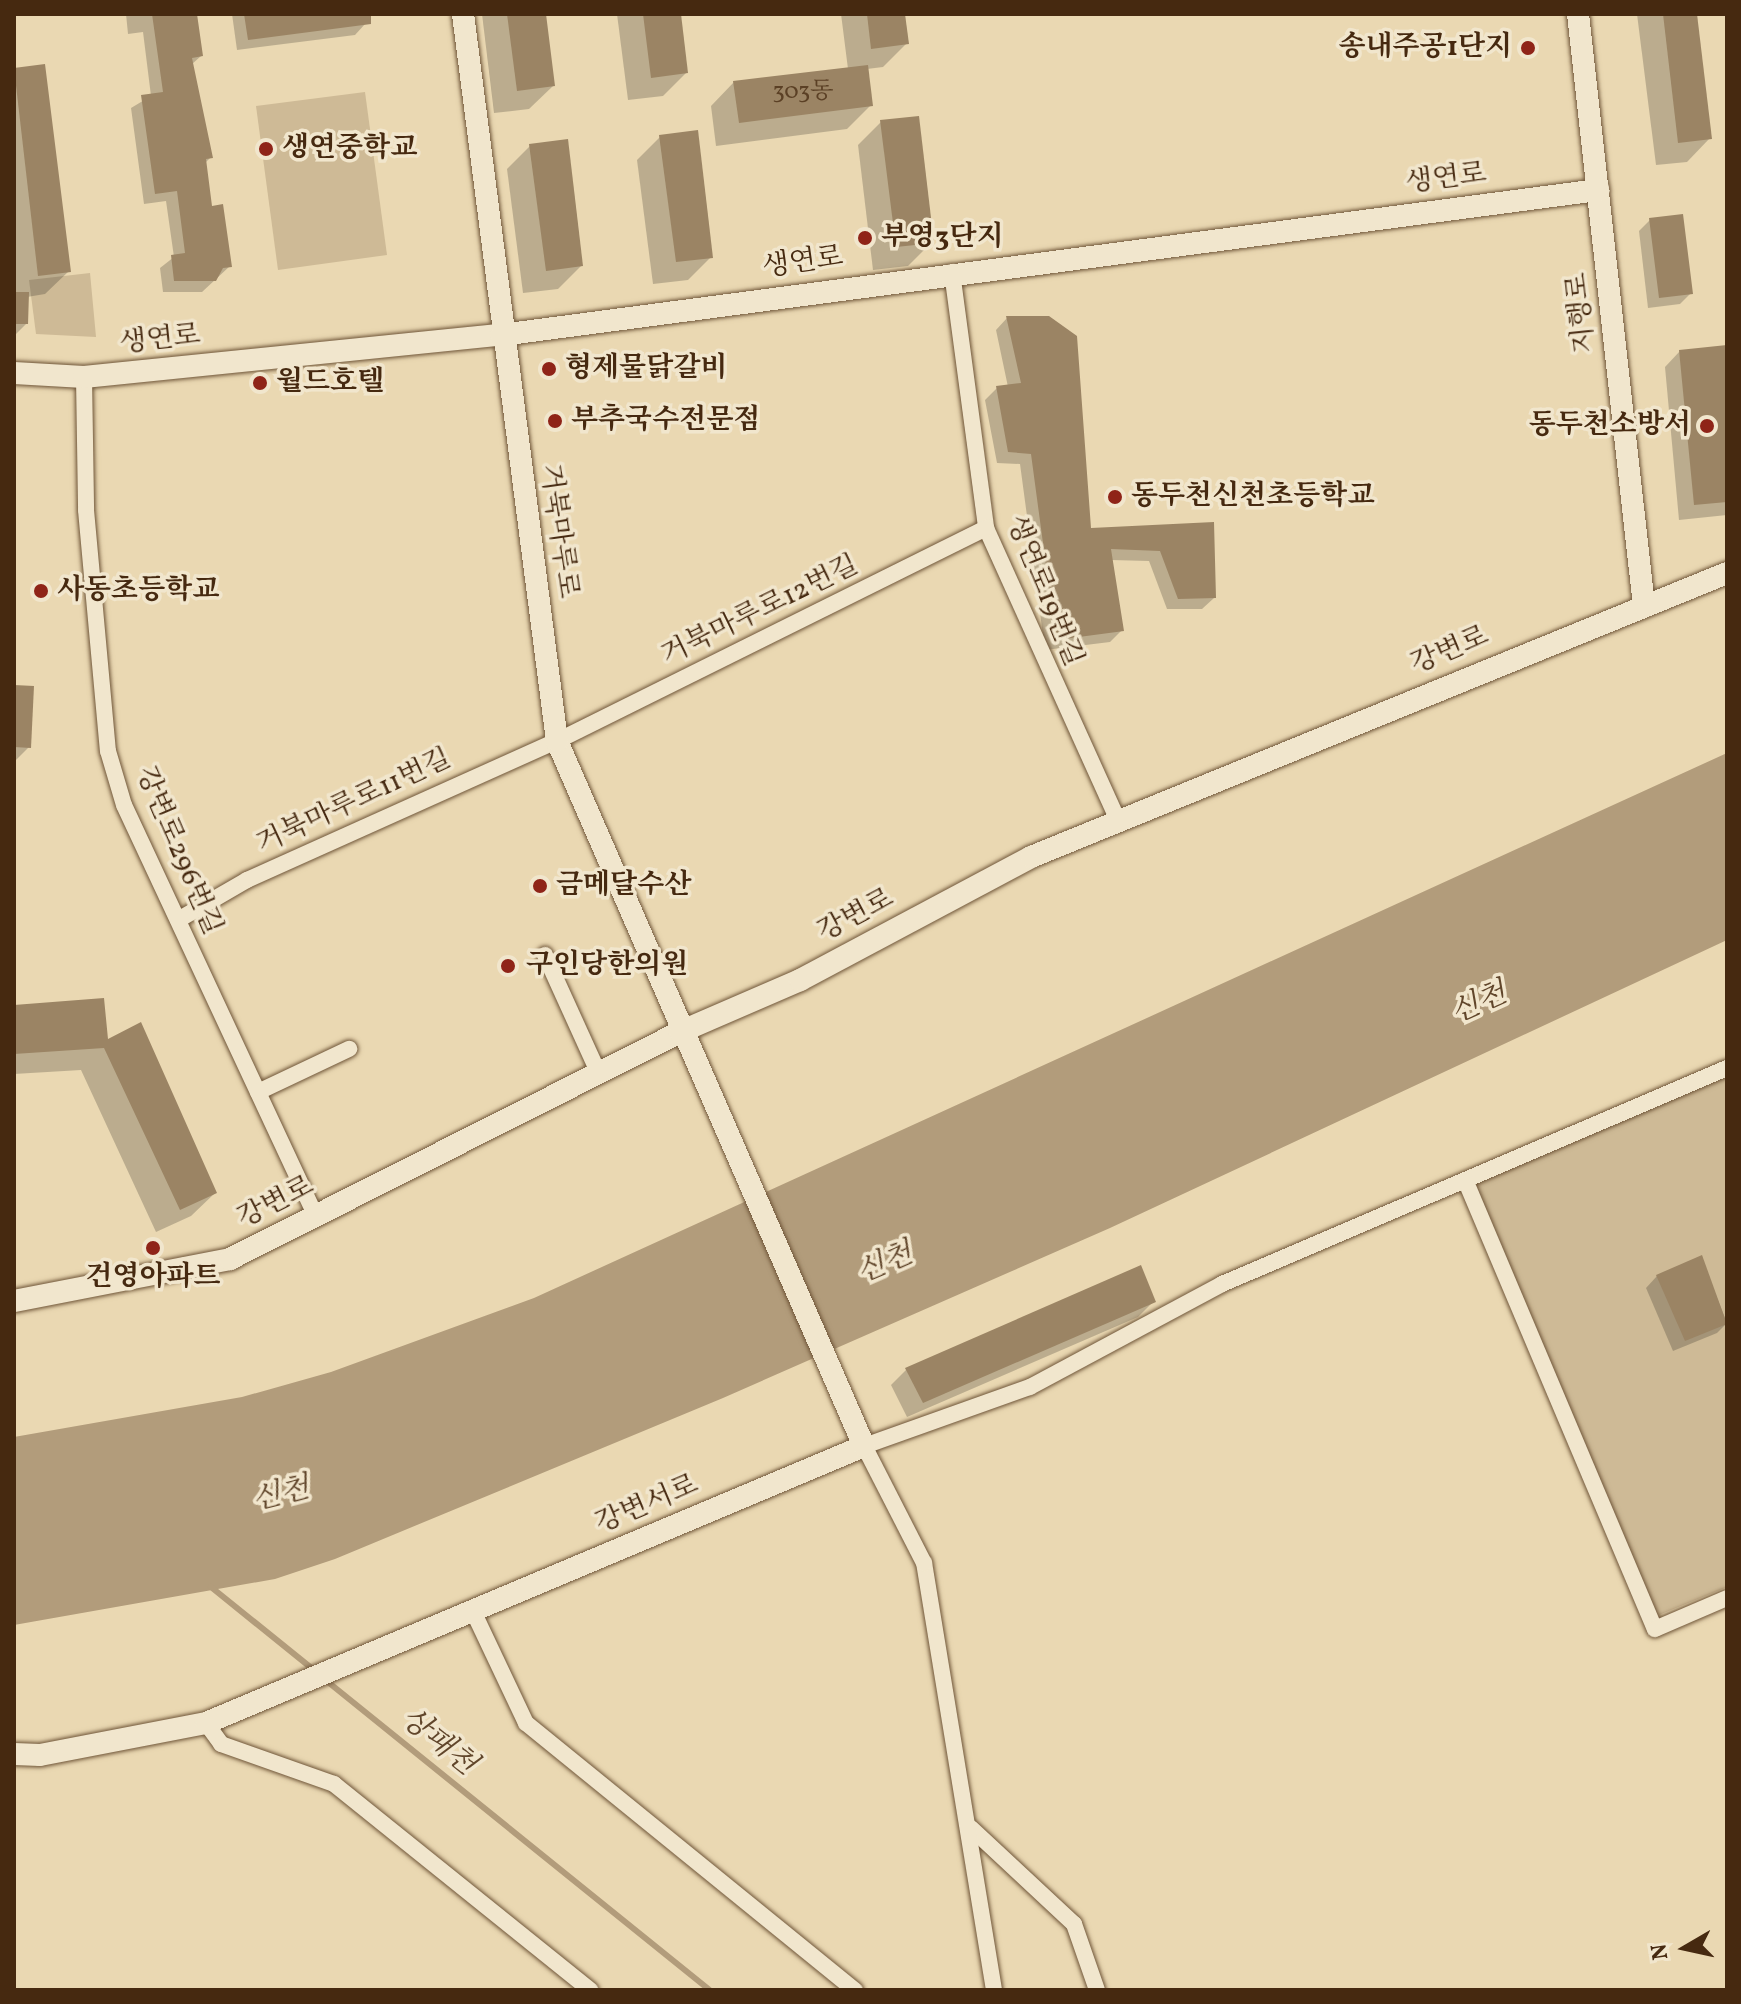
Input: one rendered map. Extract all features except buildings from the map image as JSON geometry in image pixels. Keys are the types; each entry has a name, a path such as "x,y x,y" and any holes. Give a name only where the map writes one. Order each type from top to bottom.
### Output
{"street":[{"name":"거북마루로","path":"463,14 501,335 557,741 680,1032 851,1409 864,1446"},
{"name":"지행로","path":"1578,14 1644,606"},
{"name":"생연로","path":"14,373 84,377 501,335 952,272 1598,190"},
{"name":"생연로19번길","path":"952,272 986,528 1066,712 1118,821"},
{"name":"강변로296번길","path":"84,377 86,510 108,751 124,805 316,1216"},
{"name":"거북마루로12번길","path":"557,741 986,528"},
{"name":"강변로","path":"14,1301 230,1259 680,1032 800,980 1031,857 1727,573"},
{"name":"거북마루로11번길","path":"178,920 247,880 557,741"},
{"path":"545,955 599,1074"},
{"path":"258,1092 349,1049"},
{"path":"994,1990 971,1828 924,1563 864,1446 1030,1387 1222,1284 1727,1068"},
{"path":"1466,1182 1655,1629 1727,1598"},
{"name":"강변서로","path":"206,1723 864,1446"},
{"path":"463,1615 526,1723 855,1990"},
{"path":"14,1754 40,1755 206,1723 221,1744 334,1784 590,1990"},
{"path":"971,1828 1074,1924 1097,1990"}],"shaded area":[{"path":"365,92 387,255 278,270 256,106"},
{"path":"90,273 96,337 36,334 29,280"},
{"path":"1727,1075 1727,1587 1654,1617 1472,1182"}],"water":[{"name":"신천","path":"1727,753 1727,940 1110,1228 723,1398 335,1559 275,1579 14,1625 14,1437 242,1397 331,1372 534,1298"}],"waterway":[{"name":"상패천","path":"211,1587 315,1671"},
{"name":"상패천","path":"323,1678 709,1990"}],"place":[{"name":"송내주공1단지","path":"1528,48"},
{"name":"생연중학교","path":"266,149"},
{"name":"부영3단지","path":"865,238"},
{"name":"형제물닭갈비","path":"549,369"},
{"name":"월드호텔","path":"260,383"},
{"name":"부추국수전문점","path":"555,421"},
{"name":"동두천소방서","path":"1707,426"},
{"name":"동두천신천초등학교","path":"1115,497"},
{"name":"사동초등학교","path":"41,591"},
{"name":"금메달수산","path":"540,886"},
{"name":"구인당한의원","path":"508,966"},
{"name":"건영아파트","path":"153,1248"}]}
